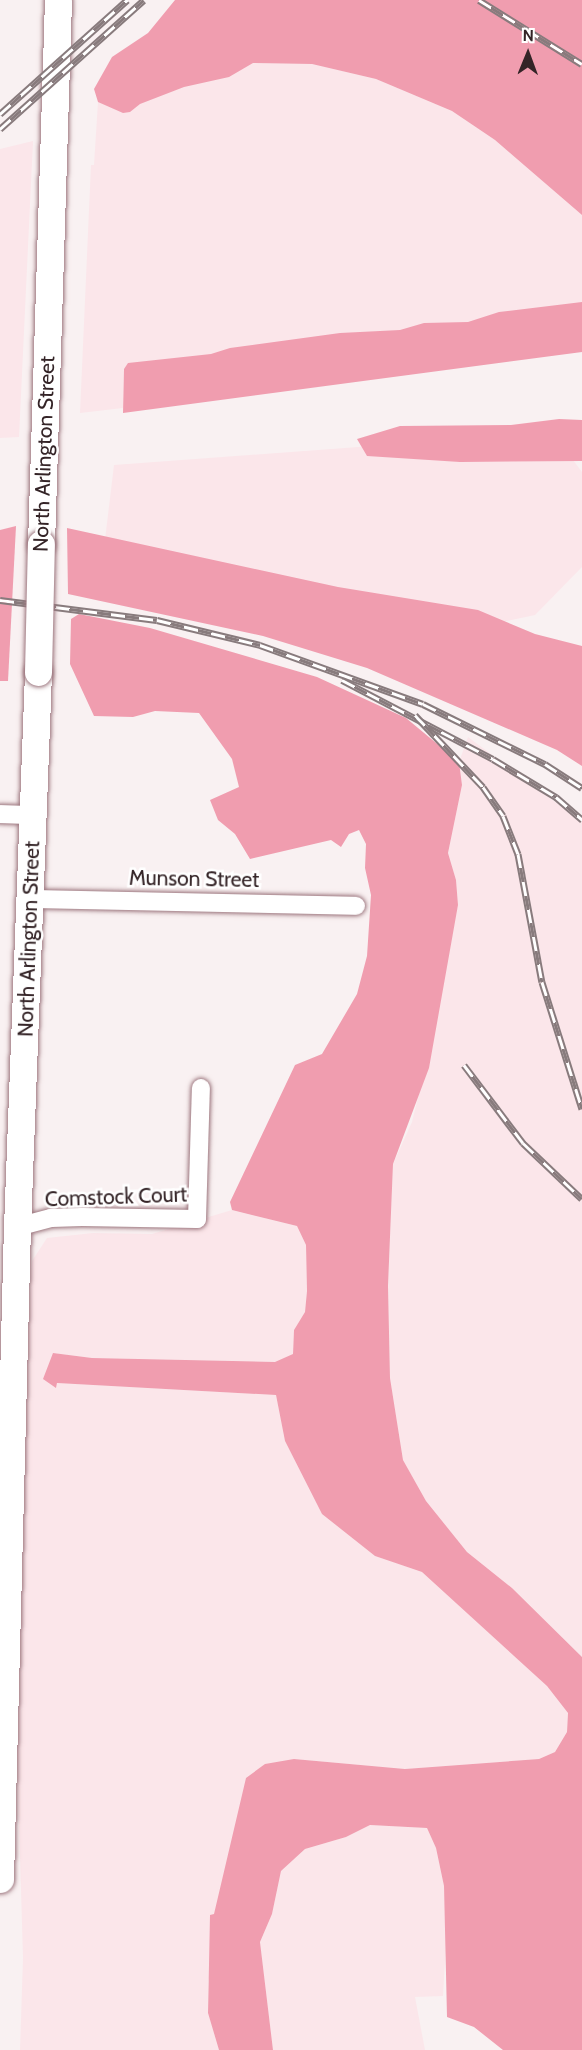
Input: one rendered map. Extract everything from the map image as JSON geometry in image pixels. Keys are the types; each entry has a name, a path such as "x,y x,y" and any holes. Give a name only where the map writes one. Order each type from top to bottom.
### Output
{"street":[{"name":"North Arlington Street","path":"0,1879 3,1672 17,1227 34,815 58,0"},
{"path":"0,814 34,815"},
{"name":"Munson Street","path":"31,899 357,906"},
{"name":"Comstock Court","path":"17,1227 51,1218 197,1219 201,1088"}],"shaded area":[{"path":"175,0 582,0 582,215 495,140 452,111 376,79 312,64 253,63 229,77 184,87 140,104 130,112 123,113 98,102 94,89 112,57 148,33"},
{"path":"253,63 312,64 376,79 452,111 495,140 582,215 582,319 124,369 123,408 80,413 91,165 94,165 98,102 131,103"},
{"path":"33,141 19,437 0,438 0,149"},
{"path":"582,302 582,352 123,413 124,369 128,363 211,354 230,348 340,333 400,330 424,323 468,322 499,312"},
{"path":"559,419 582,420 582,461 460,462 367,456 357,439 400,426 511,425"},
{"path":"533,434 558,440 582,472 582,567 535,615 478,627 104,548 114,465"},
{"path":"16,526 8,681 0,681 0,530"},
{"path":"67,528 338,587 478,610 535,634 582,646 582,766 557,750 367,668 263,636 68,594"},
{"path":"79,614 150,628 317,677 406,718 459,762 462,785 448,853 456,880 458,905 429,1068 393,1164 388,1286 390,1378 403,1460 426,1501 467,1552 512,1588 582,1657 582,2050 503,2050 474,2027 447,2017 444,1886 436,1848 427,1828 370,1825 346,1837 305,1849 281,1871 272,1914 260,1942 273,2050 219,2050 208,2013 210,1915 214,1914 246,1778 265,1764 294,1759 405,1769 539,1759 555,1752 567,1732 568,1713 547,1686 422,1572 375,1556 322,1514 285,1441 276,1395 57,1383 56,1388 43,1379 53,1353 92,1358 275,1362 293,1354 294,1330 305,1312 306,1245 297,1226 232,1210 230,1202 295,1065 322,1054 357,994 367,956 371,895 365,868 366,844 359,830 349,834 341,847 331,840 250,859 235,834 218,820 210,800 239,787 232,759 199,713 155,711 133,717 94,716 70,664 71,619"},
{"path":"468,737 582,822 582,1657 512,1588 467,1552 426,1501 403,1460 390,1378 388,1286 393,1164 412,1122 433,1036 458,905 456,880 448,853 462,785 459,762"},
{"path":"232,1210 297,1226 306,1245 305,1312 294,1330 293,1355 276,1362 92,1358 53,1353 56,1388 57,1383 276,1395 285,1441 322,1514 375,1556 422,1572 441,1588 547,1686 568,1713 567,1732 555,1752 539,1759 405,1769 294,1759 208,1981 208,2013 219,2050 20,2050 23,1958 17,1753 20,1474 32,1261 47,1238 93,1233 152,1234"},
{"path":"370,1825 427,1828 436,1848 444,1886 447,1925 443,1996 415,1997 425,2050 273,2050 260,1942 272,1914 281,1871 305,1849 346,1837"}],"railway":[{"path":"0,114 127,0"},
{"path":"0,129 144,0"},
{"path":"479,0 582,64"},
{"path":"0,600 157,620 260,645 423,704 545,764 582,788"},
{"path":"342,680 493,759 556,797 582,820"},
{"path":"415,715 483,787 503,816 518,854 542,982 582,1109"},
{"path":"464,1065 523,1143 582,1199"}]}
